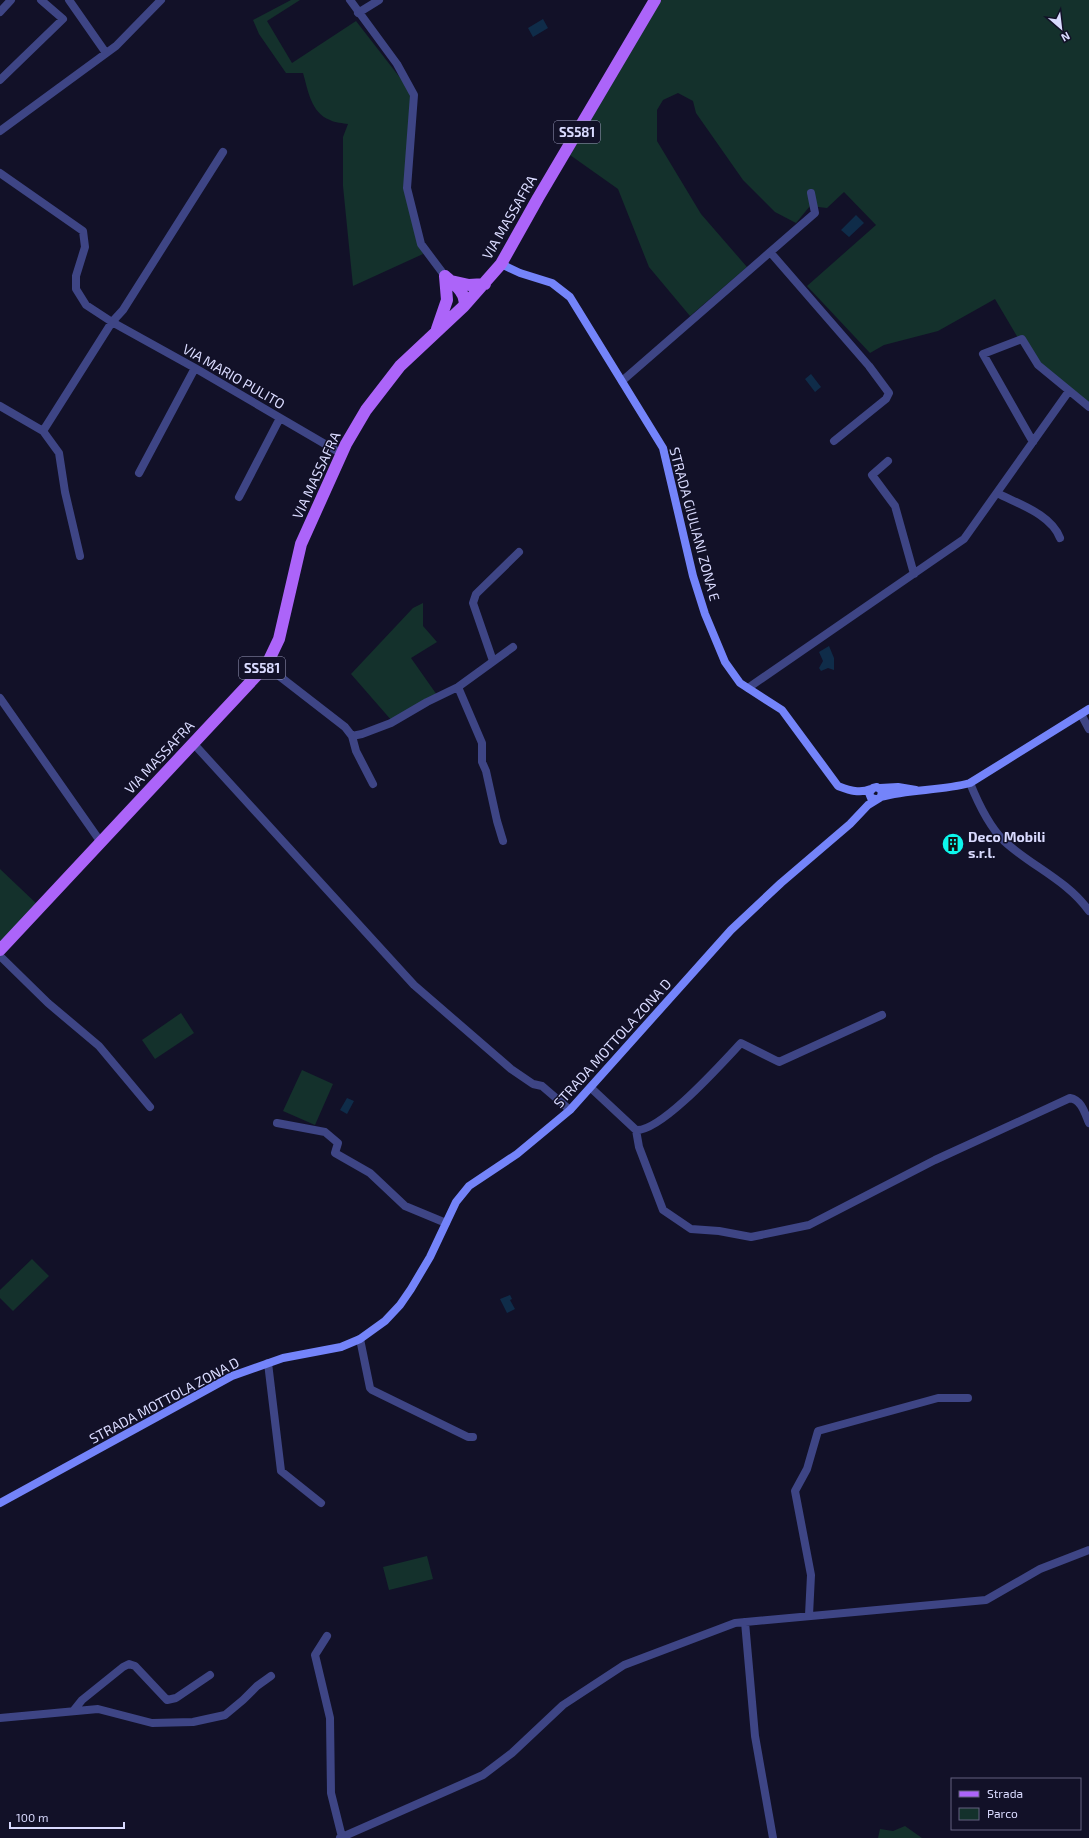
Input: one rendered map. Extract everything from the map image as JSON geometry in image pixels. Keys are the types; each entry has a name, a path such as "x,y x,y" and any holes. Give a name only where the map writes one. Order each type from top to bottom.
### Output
{"main road":[{"name":"VIA MASSAFRA","path":"0,950 264,665 279,639 300,544 342,454 366,410 400,366 464,306 485,284 501,264 652,1"},
{"name":"STRADA GIULIANI ZONA E","path":"501,264 520,273 552,283 570,297 663,448 693,576 705,614 725,662 740,683 782,710 838,786 850,791 873,794"},
{"path":"447,283 462,285 485,284"},
{"path":"447,283 455,305 464,306"},
{"path":"436,332 446,306 447,283"},
{"path":"873,794 898,787 917,790 952,788 970,783 1089,709"},
{"name":"STRADA MOTTOLA ZONA D","path":"0,1503 232,1376 283,1358 341,1347 360,1339 385,1322 400,1305 430,1257 456,1202 469,1186 517,1154 570,1110 731,930 860,814 864,803 873,794"}],"street":[{"path":"0,12 12,0"},
{"path":"0,80 63,19 41,0"},
{"path":"69,0 106,53"},
{"path":"0,131 106,53 124,38 161,0"},
{"path":"350,0 358,13 397,64 414,95 407,188 421,244 447,283"},
{"path":"358,13 379,0"},
{"path":"43,431 112,322 123,310 223,152"},
{"name":"VIA MARIO PULITO","path":"0,173 83,231 86,247 76,276 76,288 86,305 112,322 195,368 342,454"},
{"path":"622,381 815,213 811,193"},
{"path":"770,252 869,366 889,393 886,399 834,441"},
{"path":"1033,442 984,354 1022,339 1038,365 1089,407"},
{"path":"139,473 195,368"},
{"path":"748,688 964,539 1069,391"},
{"path":"0,406 43,431 59,453 65,492 80,556"},
{"path":"239,497 280,418"},
{"path":"888,461 872,474 895,506 914,574"},
{"path":"997,493 1045,518 1057,530 1060,538"},
{"path":"493,661 474,610 473,599 476,594 519,552"},
{"path":"352,736 362,734 391,723 427,702 458,687 484,670 493,661 513,647"},
{"path":"264,665 345,727 352,736 356,751 373,784"},
{"path":"458,687 482,743 483,766 486,771 503,841"},
{"path":"0,698 100,841"},
{"path":"1081,714 1089,729"},
{"path":"193,742 414,985 511,1069 533,1084 542,1086 570,1110"},
{"path":"970,783 980,807 1004,840 1068,888 1089,911"},
{"path":"0,956 48,1003 104,1051 150,1108"},
{"path":"636,1130 642,1130 664,1117 688,1096 741,1043 779,1062 882,1015"},
{"path":"591,1088 636,1130 639,1146 663,1210 691,1229 719,1231 751,1238 809,1224 935,1160 1070,1098 1077,1100 1082,1106 1089,1124"},
{"path":"277,1123 326,1132 338,1143 335,1154 370,1173 406,1206 446,1223"},
{"path":"360,1339 370,1388 372,1390 468,1437 473,1437"},
{"path":"268,1363 281,1472 321,1503"},
{"path":"809,1615 811,1575 796,1491 807,1469 818,1432 938,1398 968,1398"},
{"path":"326,1636 315,1655 330,1718 331,1793 341,1837 483,1774 512,1753 563,1705 624,1665 735,1623 809,1615 986,1600 1040,1569 1089,1550"},
{"path":"745,1622 755,1736 773,1838"},
{"path":"74,1710 82,1700 123,1667 129,1664 135,1666 167,1700 176,1698 210,1675"},
{"path":"0,1718 98,1709 152,1723 193,1722 225,1715 257,1686 271,1676"}],"green space":[{"path":"291,0 300,0 267,21 292,63 356,21 408,88 414,113 408,200 423,254 353,286 343,186 343,137 348,124 332,121 318,112 311,100 303,73 286,73 259,34 253,20"},
{"path":"660,0 1089,0 1089,410 1031,360 995,299 938,331 884,345 870,353 807,286 876,225 844,192 827,208 810,206 796,223 775,212 743,180 696,113 693,101 678,93 663,100 657,110 657,141 701,214 747,267 690,316 649,267 618,189 570,155"},
{"path":"423,603 423,626 437,642 411,658 437,695 392,721 351,674 413,608"},
{"path":"0,869 39,906 0,947"},
{"path":"181,1013 194,1033 155,1059 142,1040"},
{"path":"302,1070 333,1084 315,1125 283,1111"},
{"path":"32,1259 49,1276 13,1311 0,1298 0,1290"},
{"path":"427,1556 433,1579 389,1590 383,1567"},
{"path":"905,1826 922,1838 878,1838 880,1829 893,1831"}],"water":[{"path":"543,19 548,28 533,37 528,28"},
{"path":"856,215 864,223 849,237 841,230"},
{"path":"811,374 821,387 815,392 805,379"},
{"path":"829,646 834,658 834,670 828,668 821,671 819,668 823,661 819,652"},
{"path":"347,1098 354,1101 347,1114 340,1110"},
{"path":"510,1295 512,1299 510,1300 515,1309 507,1313 500,1299"}],"place":[{"name":"Deco Mobili s.r.l.","path":"953,844"}]}
